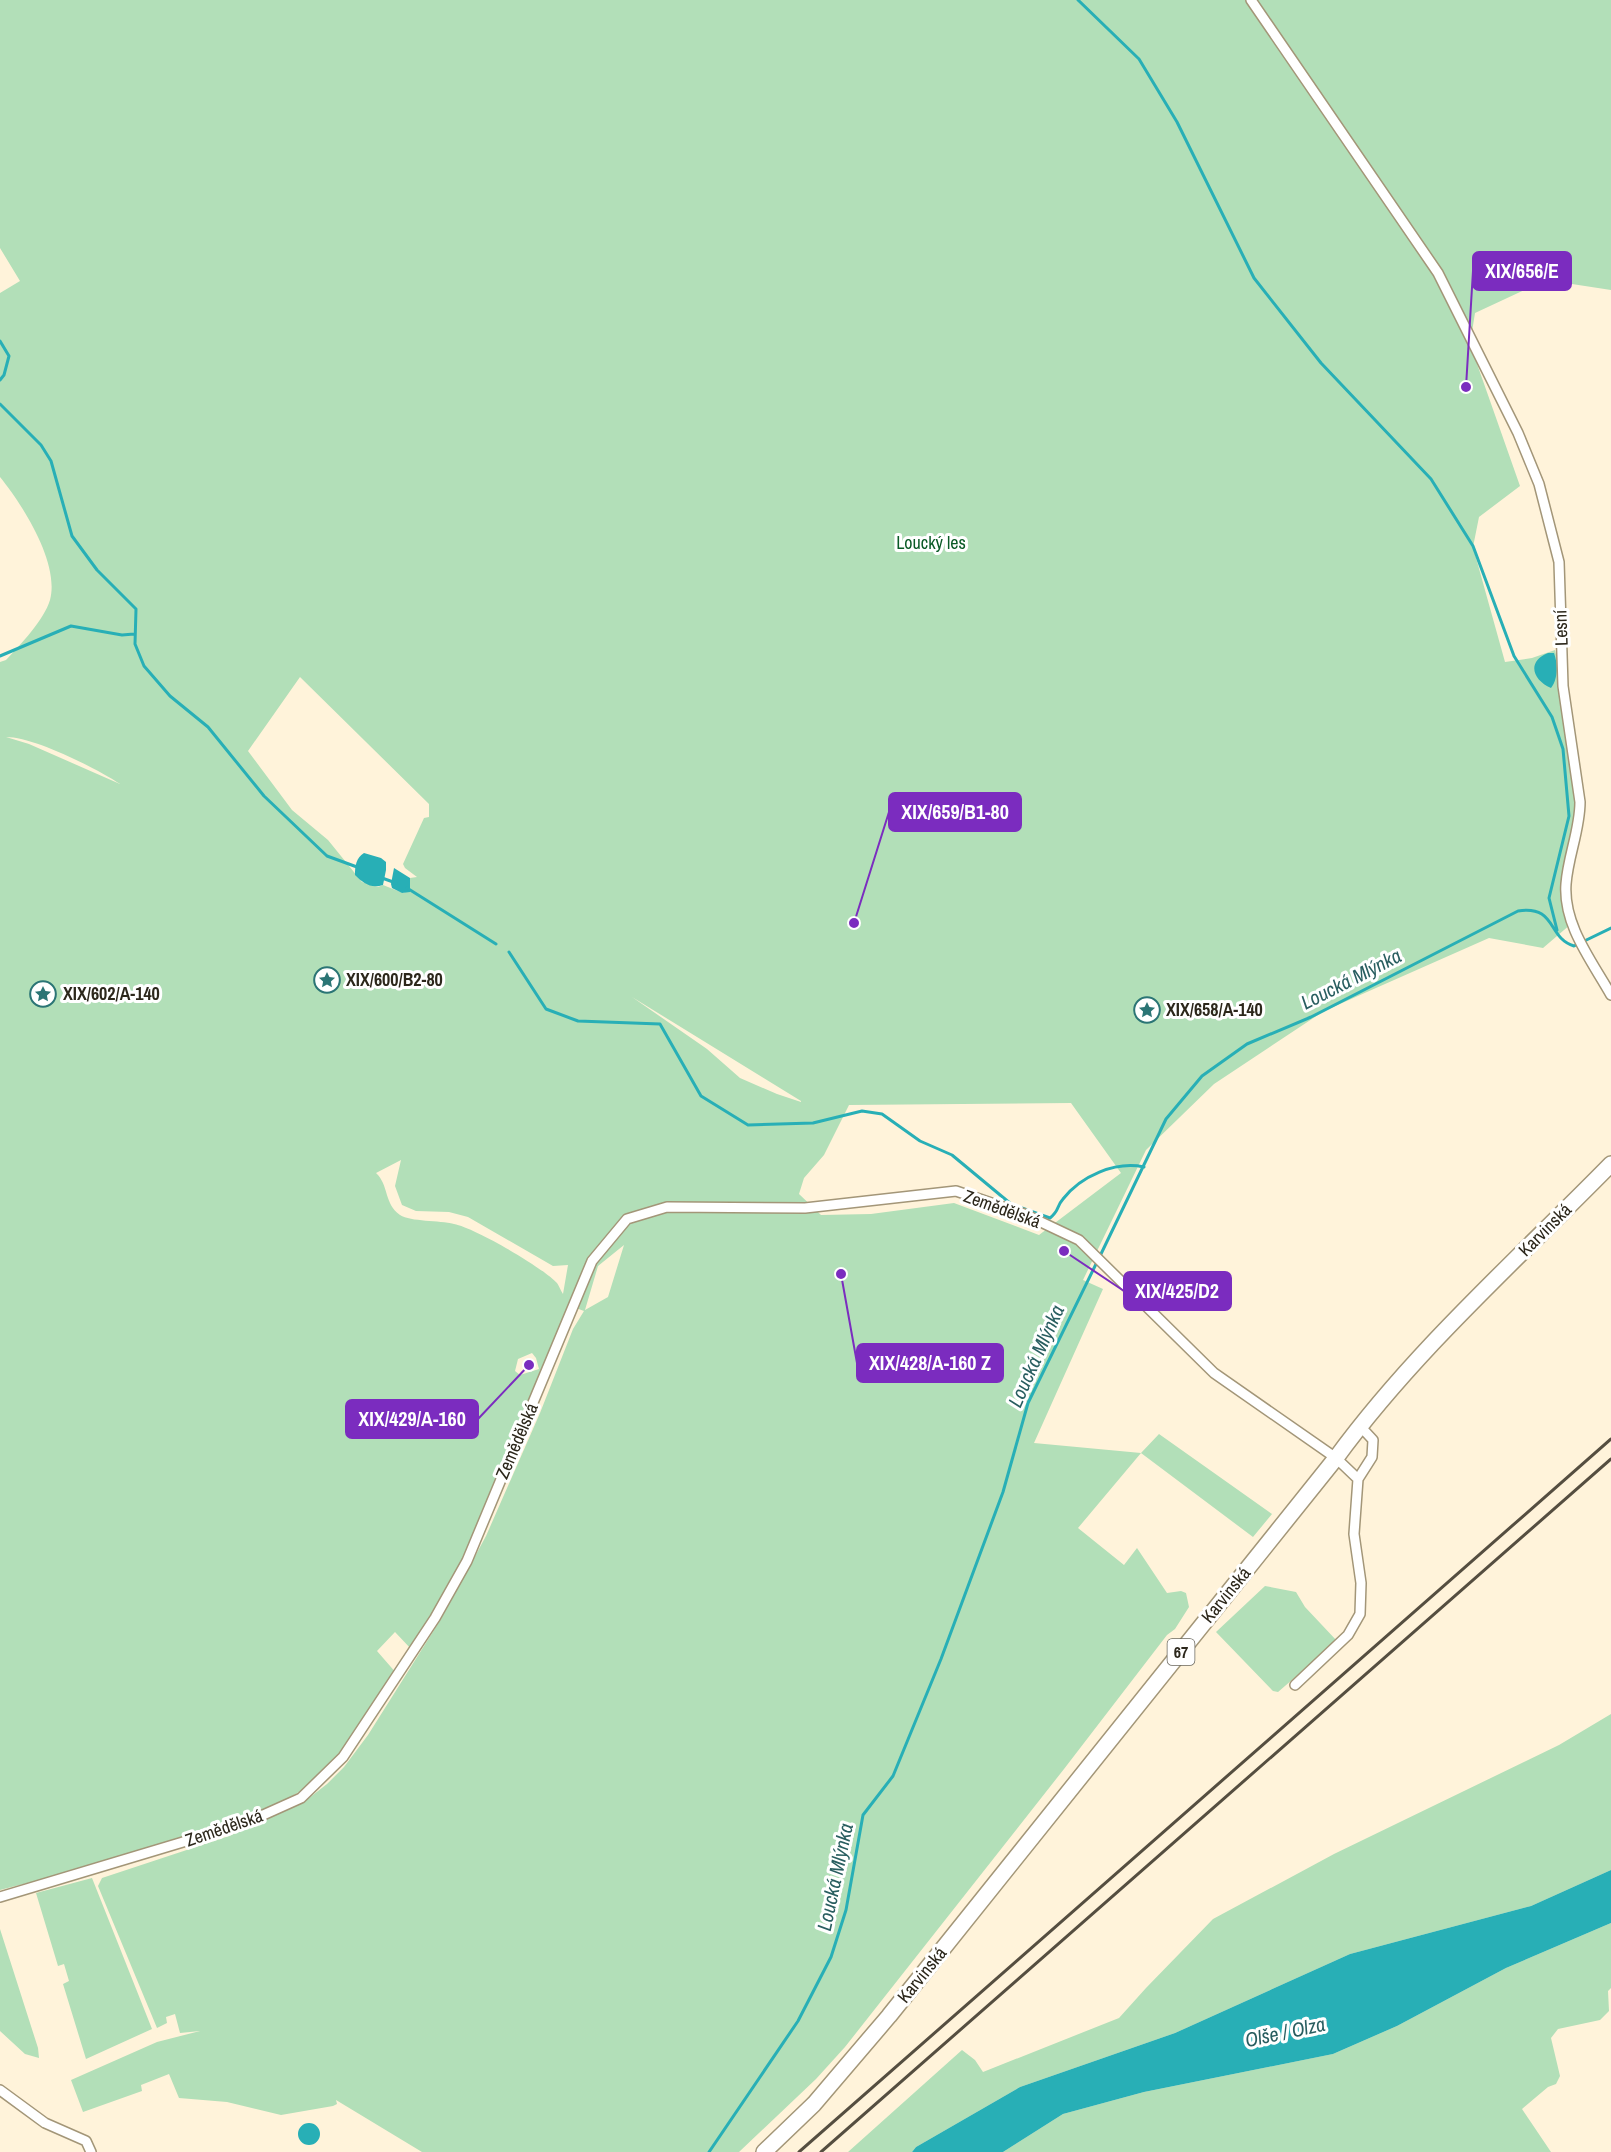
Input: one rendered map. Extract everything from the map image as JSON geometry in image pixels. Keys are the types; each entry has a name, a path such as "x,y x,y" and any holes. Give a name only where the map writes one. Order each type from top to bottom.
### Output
{"main road":[{"name":"Karvinská","path":"764,2152 814,2104 889,2016 1360,1426 1442,1335 1611,1164"}],"street":[{"name":"Lesní","path":"1251,0 1438,273 1518,433 1539,484 1558,562 1563,686 1580,802 1580,819 1566,884 1567,902 1571,924 1611,995"},
{"name":"Zemědělská","path":"0,1897 243,1824 301,1798 343,1757 435,1618 466,1561 592,1261 627,1219 667,1207 805,1208 956,1191 1033,1219 1079,1240 1214,1373 1336,1458 1358,1479"},
{"path":"1294,1685 1348,1635 1360,1614 1361,1583 1354,1534 1358,1479 1372,1457 1373,1440 1360,1426"},
{"path":"0,2090 45,2124 86,2141 91,2152"}],"green space":[{"name":"Loucký les","path":"0,0 1611,0 1611,290 1546,280 1475,313 1470,344 1520,486 1479,517 1473,547 1505,662 1532,658 1555,650 1563,686 1580,802 1566,884 1571,924 1543,948 1489,938 1324,1011 1214,1084 1146,1150 1083,1280 1103,1289 1034,1443 1141,1453 1078,1528 1124,1565 1137,1548 1167,1593 1181,1591 1186,1593 1189,1607 1175,1629 1167,1635 845,2047 816,2079 739,2152 422,2152 336,2100 337,2104 333,2106 281,2115 227,2102 179,2098 169,2074 141,2085 142,2091 83,2112 71,2080 157,2042 200,2031 180,2033 175,2014 166,2017 167,2023 157,2028 98,1886 102,1878 229,1836 257,1824 309,1798 344,1767 368,1735 441,1619 486,1536 540,1413 573,1329 584,1311 568,1305 560,1332 478,1529 438,1606 412,1650 395,1632 377,1651 397,1674 359,1731 326,1771 289,1798 215,1830 124,1858 0,1890 0,662 6,660 37,624 47,608 52,585 50,569 37,535 0,477 0,293 20,281 0,248","holes":["300,677 429,804 429,817 424,818 403,864 417,877 410,878 410,890 403,893 383,885 378,887 362,882 328,840 292,810 248,751","6,737 18,738 48,748 81,762 120,784 29,744","632,997 801,1102 740,1078 707,1049","1071,1103 1121,1173 1039,1235 954,1203 871,1214 821,1215 799,1194 804,1178 824,1155 849,1105","401,1160 395,1186 402,1205 416,1211 449,1212 468,1217 553,1266 568,1265 563,1294 557,1283 538,1268 477,1233 454,1224 411,1219 400,1215 391,1205 376,1173","624,1245 608,1297 585,1310 598,1266","532,1353 539,1369 520,1375 515,1371 518,1359"]},
{"path":"1159,1434 1272,1514 1253,1537 1141,1453"},
{"path":"1265,1586 1296,1592 1305,1607 1337,1641 1278,1692 1273,1691 1216,1632"},
{"path":"1611,1714 1611,1870 1531,1906 1350,1954 1175,2033 1020,2087 916,2147 912,2152 848,2152 962,2050 975,2060 983,2072 1119,2018 1213,1919 1334,1854 1559,1745"},
{"path":"92,1878 152,2029 86,2059 63,1984 69,1981 64,1964 58,1966 36,1893"},
{"path":"1611,1923 1609,2011 1600,2020 1558,2029 1551,2038 1560,2076 1556,2084 1548,2087 1522,2109 1551,2152 1003,2152 1063,2114 1144,2092 1333,2054 1397,2026 1506,1968"},
{"path":"0,1929 38,2048 39,2058 25,2054 0,2031"}],"water":[{"path":"1548,653 1554,653 1557,667 1551,688 1536,676 1534,671 1537,661"},
{"path":"364,853 381,858 386,862 383,885 368,884 355,875 356,862"},
{"path":"394,868 410,878 410,892 402,893 392,888"},
{"name":"Olše / Olza","path":"1611,1870 1611,1923 1506,1968 1397,2026 1333,2054 1144,2092 1063,2114 1003,2152 912,2152 916,2147 1020,2087 1175,2033 1350,1954 1531,1906"},
{"path":"305,2123 313,2123 320,2130 320,2138 313,2145 305,2145 298,2138 298,2130"}],"waterway":[{"path":"1078,0 1139,59 1177,122 1254,278 1321,363 1431,479 1473,546 1514,656 1552,717 1563,749 1569,816 1549,898 1557,930"},
{"path":"0,341 9,356 4,375 0,380"},
{"path":"0,404 41,445 51,461 72,536 97,570 136,609 135,644 144,666 170,696 208,727 264,796 327,856 357,867"},
{"path":"0,656 71,626 122,635 134,634"},
{"path":"382,878 396,883"},
{"path":"407,888 496,944"},
{"name":"Loucká Mlýnka","path":"1100,1256 1166,1119 1202,1076 1247,1044 1311,1017 1518,911 1530,910 1546,917 1559,936 1574,946 1611,928"},
{"path":"509,952 546,1009 578,1021 660,1024 701,1096 748,1125 813,1123 862,1111 882,1114 920,1141 952,1155 1011,1204 1050,1218 1070,1191 1089,1177 1110,1168 1144,1167"},
{"name":"Loucká Mlýnka","path":"709,2152 798,2021 831,1957 846,1910 863,1815 893,1776 941,1659 1003,1492 1028,1403 1097,1262"}],"railway":[{"path":"799,2152 1611,1439"},
{"path":"821,2152 1611,1459"}],"place":[{"name":"XIX/656/E","path":"1466,387"},
{"name":"XIX/659/B1-80","path":"854,923"},
{"name":"XIX/600/B2-80","path":"327,980"},
{"name":"XIX/602/A-140","path":"43,994"},
{"name":"XIX/658/A-140","path":"1147,1010"},
{"name":"XIX/425/D2","path":"1064,1251"},
{"name":"XIX/428/A-160 Z","path":"841,1274"},
{"name":"XIX/429/A-160","path":"529,1365"}]}
